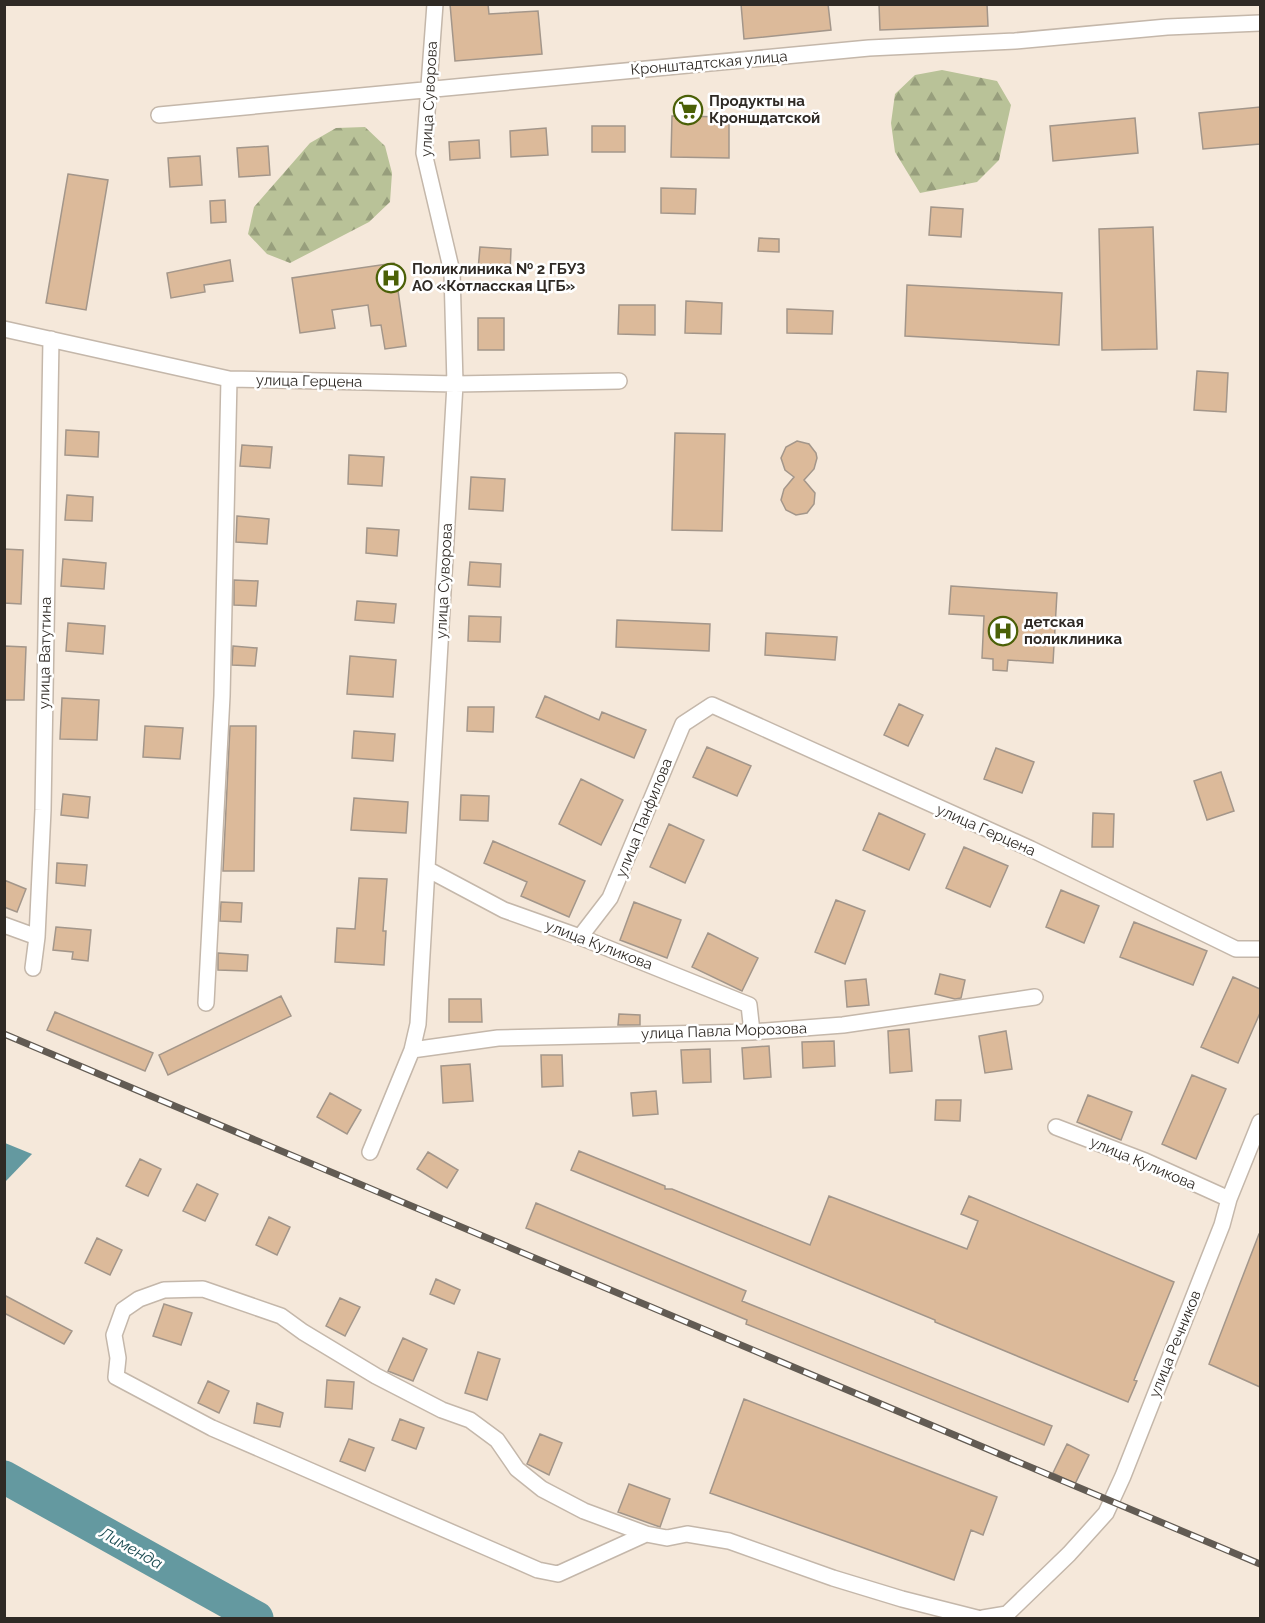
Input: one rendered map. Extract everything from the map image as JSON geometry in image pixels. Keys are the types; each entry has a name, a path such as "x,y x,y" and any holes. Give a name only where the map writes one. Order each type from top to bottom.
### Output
{"street":[{"name":"улица Суворова","path":"370,1152 412,1050 418,1024 455,384 452,272 424,153 435,4"},
{"name":"Кронштадтская улица","path":"159,115 869,48 1015,41 1167,27 1260,23"},
{"name":"улица Герцена","path":"4,329 229,379 455,384 619,381"},
{"name":"улица Ватутина","path":"33,968 37,938 43,810 51,339"},
{"path":"206,1003 222,696 229,379"},
{"name":"улица Герцена","path":"712,705 1031,849 1236,949 1260,949"},
{"name":"улица Панфилова","path":"580,937 610,898 683,724 712,705"},
{"name":"улица Куликова","path":"427,869 504,910 580,937 749,1005 752,1032"},
{"path":"4,925 37,938"},
{"name":"улица Павла Морозова","path":"412,1050 498,1038 752,1032 843,1025 1035,997"},
{"name":"улица Речников","path":"983,1618 1007,1614 1100,1521 1112,1501 1222,1225 1229,1198 1260,1122"},
{"name":"улица Куликова","path":"1056,1127 1145,1161 1229,1198"},
{"path":"646,1534 558,1574 538,1570 381,1503 212,1428 116,1377 118,1358 114,1335 123,1310 139,1299 164,1290 203,1288 281,1316 376,1376 442,1410 470,1420 497,1440 517,1469 542,1489 584,1511 646,1534 667,1538 687,1534 729,1541 778,1560 863,1587 977,1618"}],"green space":[{"path":"942,70 997,81 1011,105 999,160 977,182 920,193 895,152 891,123 895,94 915,75"},
{"path":"365,127 385,146 392,173 390,202 369,222 290,263 267,254 248,234 254,207 310,143 336,128"}],"water":[{"path":"5,1143 32,1154 5,1182"}],"building":[{"path":"450,4 488,4 489,14 538,11 542,54 455,61"},
{"path":"741,4 828,4 831,30 744,39"},
{"path":"879,4 987,4 988,26 880,30"},
{"path":"1260,107 1260,144 1203,149 1199,113"},
{"path":"672,116 729,117 729,158 671,157"},
{"path":"1135,118 1138,153 1053,161 1050,126"},
{"path":"592,126 625,126 625,152 592,152"},
{"path":"546,128 548,155 511,157 510,131"},
{"path":"479,140 480,158 450,160 449,142"},
{"path":"268,146 270,175 239,177 237,148"},
{"path":"200,156 202,185 170,187 168,158"},
{"path":"68,174 108,180 86,310 46,303"},
{"path":"661,188 696,189 695,214 661,213"},
{"path":"225,200 226,222 211,223 210,201"},
{"path":"931,207 963,209 961,237 929,235"},
{"path":"1153,227 1157,349 1102,350 1099,229"},
{"path":"759,238 779,239 779,252 758,251"},
{"path":"480,247 511,249 510,273 478,270"},
{"path":"230,260 233,281 204,285 205,292 171,298 167,273"},
{"path":"394,263 406,346 385,349 381,325 371,326 368,305 332,310 335,328 300,333 292,278"},
{"path":"907,285 1062,293 1059,345 905,336"},
{"path":"686,301 722,303 721,334 685,333"},
{"path":"619,305 655,305 655,335 618,334"},
{"path":"787,309 833,311 832,334 787,333"},
{"path":"478,318 504,318 504,350 478,350"},
{"path":"1197,371 1228,373 1226,412 1194,410"},
{"path":"66,430 99,432 98,457 65,455"},
{"path":"675,433 725,434 722,531 672,530"},
{"path":"797,441 809,444 817,458 814,469 804,480 815,493 814,504 807,513 796,515 786,510 781,500 784,489 794,477 785,470 781,458 786,447"},
{"path":"242,445 272,447 270,468 240,466"},
{"path":"349,455 384,457 382,486 348,484"},
{"path":"471,477 505,479 503,511 469,509"},
{"path":"67,495 93,497 92,521 65,520"},
{"path":"237,516 269,519 267,544 236,542"},
{"path":"367,528 399,530 397,556 366,553"},
{"path":"4,549 23,550 21,604 4,603"},
{"path":"63,559 106,563 104,589 61,586"},
{"path":"470,562 501,564 500,587 468,585"},
{"path":"234,580 258,581 256,606 234,605"},
{"name":"детская поликлиника","path":"951,586 1057,593 1053,663 1008,660 1007,671 993,670 993,659 982,658 984,616 949,614"},
{"path":"357,601 396,604 394,623 355,620"},
{"path":"469,616 501,617 500,642 468,641"},
{"path":"617,620 710,624 709,651 616,647"},
{"path":"68,623 105,626 103,654 66,651"},
{"path":"766,633 837,637 835,660 765,655"},
{"path":"4,646 26,647 24,700 4,700"},
{"path":"233,646 257,648 255,666 232,665"},
{"path":"350,656 396,660 393,697 347,694"},
{"path":"545,696 599,720 602,712 646,730 634,758 536,717"},
{"path":"62,698 99,700 97,740 60,739"},
{"path":"899,704 923,715 908,746 884,735"},
{"path":"468,707 494,707 493,732 467,731"},
{"path":"145,726 183,728 180,759 143,757"},
{"path":"230,726 256,726 254,871 223,871"},
{"path":"354,731 395,734 393,761 352,758"},
{"path":"707,747 751,766 737,796 693,777"},
{"path":"996,748 1034,762 1022,793 984,779"},
{"path":"1221,772 1234,811 1207,820 1194,781"},
{"path":"581,779 623,800 601,845 559,824"},
{"path":"63,794 90,797 88,818 61,815"},
{"path":"461,795 489,796 488,821 460,820"},
{"path":"354,798 408,802 406,833 351,830"},
{"path":"879,813 925,834 909,870 863,850"},
{"path":"1093,813 1114,814 1113,847 1092,847"},
{"path":"669,824 704,840 685,883 650,867"},
{"path":"493,841 585,881 569,917 521,896 527,882 484,863"},
{"path":"964,847 1008,866 990,907 946,888"},
{"path":"57,863 87,865 85,886 56,883"},
{"path":"359,878 387,879 383,931 386,931 384,965 335,962 337,928 355,929"},
{"path":"4,880 26,889 17,912 4,907"},
{"path":"1061,890 1099,906 1084,943 1046,927"},
{"path":"836,900 865,911 845,964 815,952"},
{"path":"221,902 242,903 241,922 220,921"},
{"path":"634,902 681,920 667,958 620,940"},
{"path":"1134,922 1207,951 1193,985 1120,957"},
{"path":"56,927 91,930 88,961 72,959 73,952 53,950"},
{"path":"708,933 758,958 742,991 692,967"},
{"path":"218,953 248,955 247,971 218,970"},
{"path":"940,974 965,980 961,998 955,999 935,994"},
{"path":"1233,977 1260,989 1260,1013 1238,1063 1201,1047"},
{"path":"866,979 869,1005 847,1007 845,981"},
{"path":"281,996 291,1016 168,1075 159,1055"},
{"path":"449,999 481,999 482,1022 449,1022"},
{"path":"55,1012 153,1053 145,1071 47,1030"},
{"path":"619,1014 640,1015 640,1025 618,1025"},
{"path":"909,1029 912,1071 890,1073 888,1031"},
{"path":"1006,1031 1012,1069 985,1073 979,1036"},
{"path":"834,1041 835,1066 803,1068 802,1042"},
{"path":"769,1046 771,1077 744,1079 742,1048"},
{"path":"710,1049 711,1082 683,1083 681,1050"},
{"path":"541,1055 562,1055 563,1086 542,1087"},
{"path":"470,1064 473,1101 443,1103 441,1066"},
{"path":"1192,1075 1226,1089 1196,1159 1162,1144"},
{"path":"656,1091 658,1114 633,1116 631,1093"},
{"path":"330,1093 361,1110 347,1134 317,1117"},
{"path":"1088,1095 1132,1112 1121,1140 1077,1122"},
{"path":"936,1100 961,1100 960,1121 935,1120"},
{"path":"579,1151 665,1186 665,1189 672,1189 810,1245 829,1196 967,1249 978,1221 961,1214 969,1196 1174,1282 1134,1380 1137,1381 1128,1402 571,1170"},
{"path":"428,1152 458,1170 447,1188 417,1169"},
{"path":"140,1159 161,1169 148,1196 126,1186"},
{"path":"197,1184 218,1194 205,1221 183,1211"},
{"path":"536,1203 746,1291 742,1301 1052,1426 1044,1445 746,1324 747,1320 526,1228"},
{"path":"269,1217 290,1227 277,1255 256,1245"},
{"path":"1260,1234 1260,1387 1209,1364"},
{"path":"97,1238 122,1250 110,1275 85,1263"},
{"path":"436,1279 460,1290 454,1304 430,1294"},
{"path":"4,1295 72,1331 64,1344 4,1313"},
{"path":"340,1298 360,1307 345,1336 326,1326"},
{"path":"164,1304 192,1313 181,1345 153,1336"},
{"path":"403,1338 427,1349 413,1381 388,1371"},
{"path":"478,1352 500,1359 487,1400 465,1393"},
{"path":"327,1380 354,1382 352,1409 325,1407"},
{"path":"208,1381 229,1391 219,1413 198,1403"},
{"path":"744,1399 997,1497 983,1535 971,1530 954,1580 710,1493"},
{"path":"257,1403 283,1413 280,1427 254,1423"},
{"path":"400,1419 424,1428 416,1449 392,1440"},
{"path":"540,1434 562,1443 549,1475 527,1464"},
{"path":"349,1439 374,1448 365,1471 340,1461"},
{"path":"1067,1444 1089,1455 1075,1484 1053,1473"},
{"path":"629,1484 670,1499 660,1527 618,1512"}],"waterway":[{"name":"Лименда","path":"4,1477 257,1618"}],"railway":[{"path":"4,1034 1260,1564"}],"place":[{"name":"Продукты на Кроншдатской","path":"688,110"},
{"name":"Поликлиника № 2 ГБУЗ АО «Котласская ЦГБ»","path":"391,278"},
{"name":"детская поликлиника","path":"1003,631"}]}
